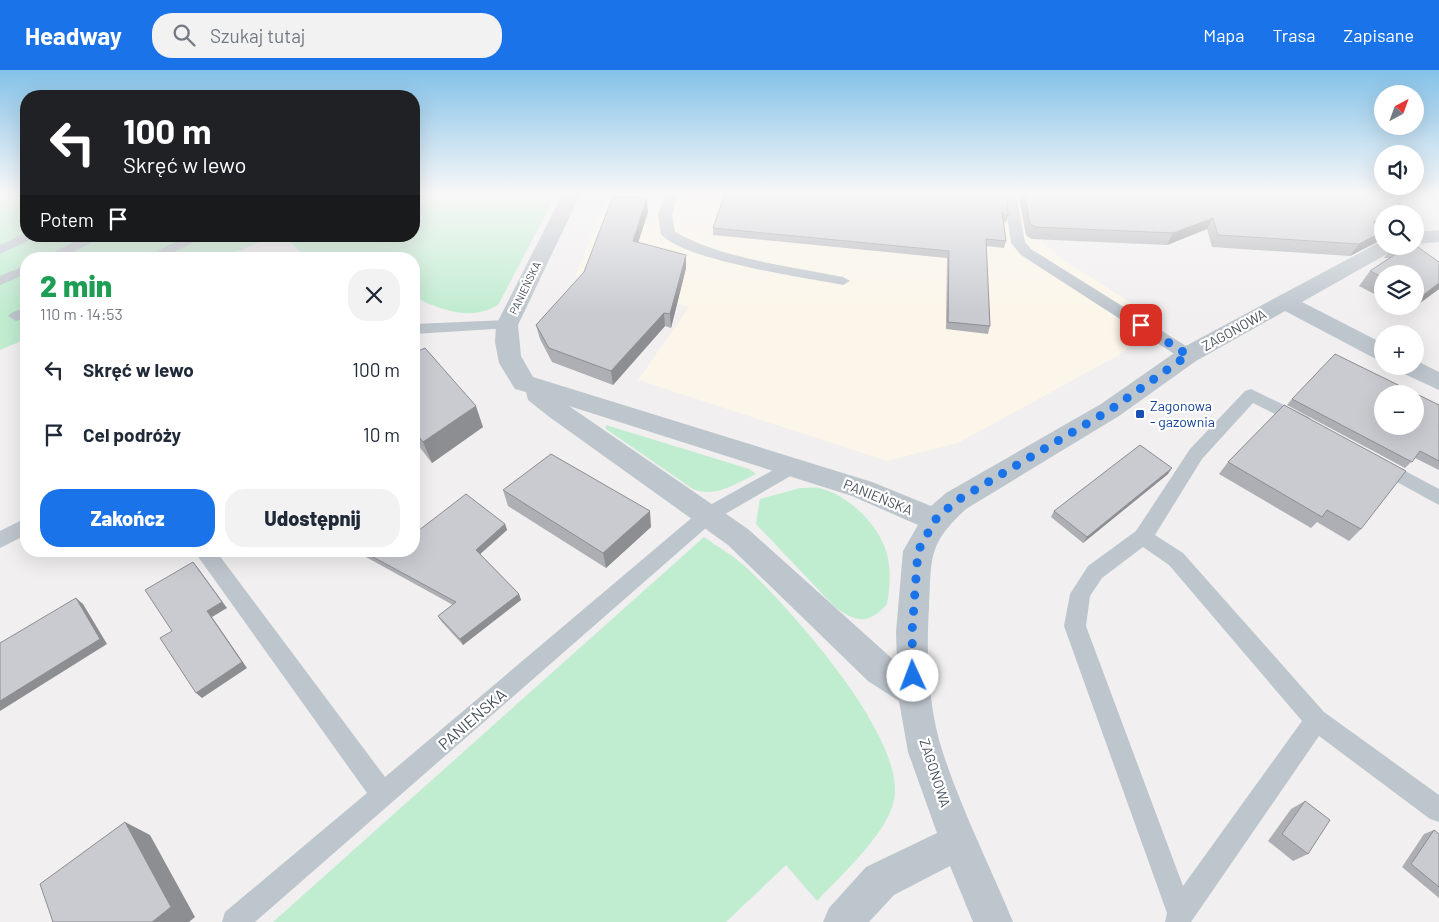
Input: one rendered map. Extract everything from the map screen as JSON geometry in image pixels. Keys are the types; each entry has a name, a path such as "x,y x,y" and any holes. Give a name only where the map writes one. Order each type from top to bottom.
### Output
{"street":[{"name":"PANIEŃSKA","path":"552,233 507,325 504,347 513,368 524,384 557,410 738,537 879,670 914,692"},
{"path":"1424,237 1439,236"},
{"name":"ZAGONOWA","path":"992,922 925,752 914,692 912,632 915,571 918,551 935,520 956,501 1110,410 1188,355 1374,253"},
{"path":"1285,302 1374,349"},
{"path":"1424,374 1439,382"},
{"name":"PANIEŃSKA","path":"524,384 862,488 935,520"},
{"path":"843,922 880,881 959,842"}],"lane":[{"path":"668,233 684,244 712,254 843,281"},
{"path":"1016,233 1018,243 1026,252 1188,355"},
{"path":"0,250 20,241"},
{"path":"63,252 85,242"},
{"path":"164,252 186,242"},
{"path":"0,281 20,272"},
{"path":"420,329 507,325"},
{"path":"1178,917 1075,626 1080,594 1095,572 1143,537 1196,454 1251,395 1322,432"},
{"path":"1364,455 1439,498"},
{"name":"PANIEŃSKA","path":"235,922 708,516 793,466"},
{"path":"0,540 20,529"},
{"path":"1143,537 1176,560 1316,720 1439,810"},
{"path":"208,557 383,795"},
{"path":"1178,917 1316,720"}],"shaded area":[{"path":"593,233 1042,233 1043,243 1061,258 1164,324 1117,356 958,443 887,461 638,380 689,307 575,276"}],"green space":[{"path":"0,233 20,233 20,242 260,242 236,252 20,252 20,342 0,350"},
{"path":"420,233 536,233 498,305 475,313 460,313 437,307 420,299 420,252 301,252 290,242 420,242"},
{"path":"606,425 749,469 756,474 733,486 718,491 710,492 693,489 606,429"},
{"path":"800,488 819,488 841,497 852,504 877,532 887,554 889,585 887,604 874,616 861,619 854,618 833,605 756,524 760,499"},
{"path":"704,537 747,568 816,643 865,710 883,743 893,774 894,800 883,826 862,854 817,901 786,865 726,922 273,922"}],"building":[{"path":"599,233 636,233 633,241 686,255 670,314 664,313 611,371 549,348 536,325 584,272"},
{"path":"762,233 1005,233 1006,241 986,239 990,326 948,322 949,251"},
{"path":"1217,233 1374,233 1374,236 1359,244 1218,235"},
{"path":"1424,251 1439,262 1439,283 1424,294 1424,265 1379,265 1394,255 1424,255"},
{"path":"425,348 476,406 423,442 420,438 420,350"},
{"path":"1335,354 1374,373 1374,375 1398,385 1374,385 1374,435 1424,435 1424,398 1439,405 1439,461 1420,451 1412,462 1292,399"},
{"path":"1284,405 1406,471 1361,529 1327,510 1322,517 1228,462"},
{"path":"1140,445 1172,468 1087,537 1054,511"},
{"path":"551,454 650,511 603,553 503,490"},
{"path":"466,494 505,524 476,550 519,594 460,639 438,616 456,602 373,557 420,557 420,529"},
{"path":"193,562 222,602 207,611 242,662 196,693 160,638 172,631 145,590"},
{"path":"76,598 100,639 0,701 0,643"},
{"path":"1305,801 1330,820 1308,854 1282,834"},
{"path":"125,822 171,907 152,922 53,922 40,884"},
{"path":"1434,830 1439,834 1439,887 1411,864"}],"place":[{"name":"Zagonowa - gazownia","path":"1140,414"}],"route":[{"path":"913,676 912,632 915,571 918,551 935,520 956,501 1110,410 1188,355 1141,325"}]}
